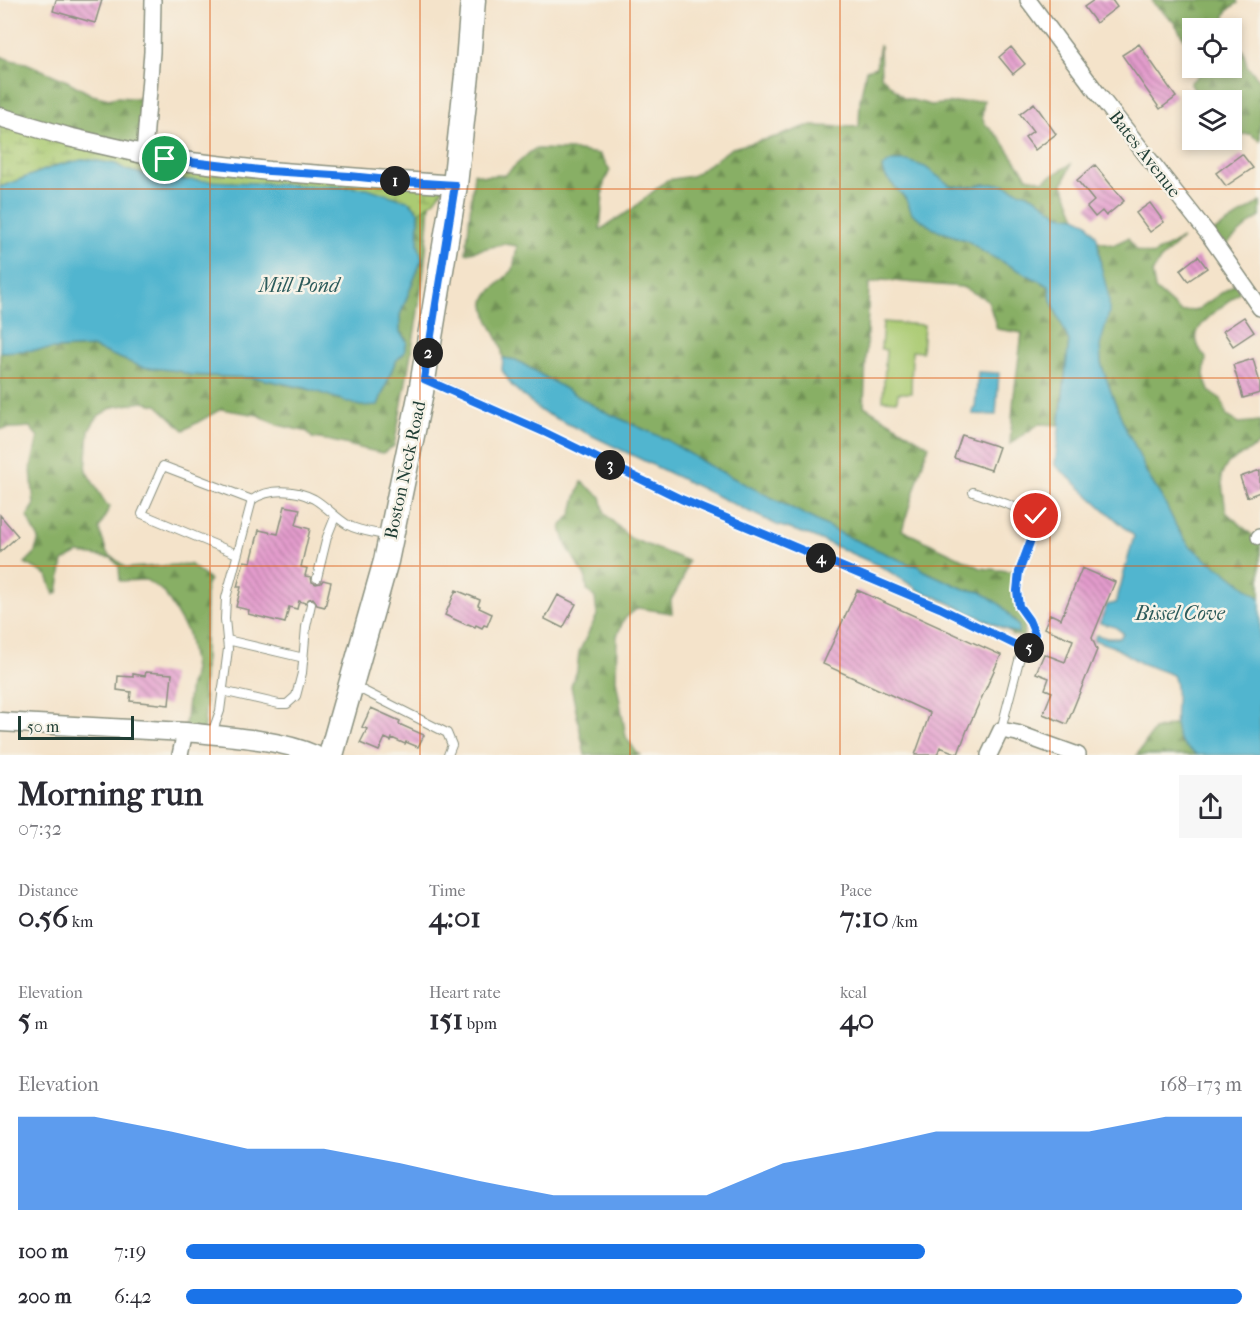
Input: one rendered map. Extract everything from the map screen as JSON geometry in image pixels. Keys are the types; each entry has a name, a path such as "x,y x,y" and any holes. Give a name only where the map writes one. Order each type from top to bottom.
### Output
{"main road":[{"name":"Boston Neck Road","path":"331,755 386,561 424,379 455,185 473,0"}],"street":[{"path":"144,154 152,52 153,0"},
{"name":"Bates Avenue","path":"1028,0 1098,94 1209,235 1260,308"},
{"path":"0,117 68,137 165,159 269,171 455,185"},
{"path":"0,722 212,734 294,747 315,755"},
{"path":"989,755 1001,730 1017,733 1078,755"},
{"path":"180,755 185,732"}],"lane":[{"path":"424,379 544,432 681,499 940,608 1028,651 1035,634 1019,606 1017,591 1019,572 1033,534 1036,516 973,492"},
{"path":"237,554 142,514 163,466 252,500"},
{"path":"212,734 220,711 228,649 225,598 252,500 260,494 274,491 296,492 315,500 350,527 391,537"},
{"path":"317,578 327,537 335,517"},
{"path":"222,691 279,704 287,704 296,696 303,673 306,627 311,604"},
{"path":"227,640 304,658"},
{"path":"1001,730 1022,649"},
{"path":"350,684 447,733 452,745 448,755"}],"green space":[{"path":"1153,0 1237,0 1238,3 1226,13 1224,18 1182,18 1182,35 1174,22 1152,2"},
{"path":"880,45 881,76 904,98 931,105 984,100 982,117 985,124 1000,138 1027,177 1043,181 1071,164 1063,184 1076,217 1060,215 1034,196 1003,184 951,186 925,167 886,177 906,199 912,213 934,229 968,241 1049,286 1051,300 1069,341 1059,425 1039,424 1010,444 1022,333 997,329 988,300 962,287 882,280 869,284 864,406 929,446 902,530 981,568 1018,572 1018,602 1026,619 1023,637 1012,635 1009,631 1018,633 981,592 964,589 922,570 919,566 909,564 846,536 708,465 665,439 601,410 516,360 503,358 501,346 488,319 484,301 513,270 517,246 504,244 466,253 474,173 483,176 505,175 535,149 572,150 599,154 610,170 604,183 600,230 631,210 667,180 692,176 732,148 807,126 859,127 860,100 866,70 876,67"},
{"path":"1242,49 1247,66 1260,80 1260,141 1250,134 1242,135 1242,90 1195,90 1190,83 1195,78 1242,78"},
{"path":"0,56 26,63 92,95 109,99 116,97 147,99 144,152 0,115"},
{"path":"0,115 131,150 444,188 435,200 419,212 410,202 155,177 126,170 116,164 58,165 0,187"},
{"path":"1260,202 1260,217 1221,249 1210,234"},
{"path":"430,204 420,296 394,446 383,453 312,438 308,432 278,425 258,415 221,409 184,430 157,405 143,402 113,407 98,416 89,430 86,471 106,504 110,506 99,529 107,553 127,568 190,564 210,580 206,585 203,692 206,703 203,735 184,734 194,669 188,633 164,592 146,580 120,581 119,567 112,558 78,553 63,561 58,593 54,595 47,575 25,563 34,554 39,539 27,517 34,506 31,468 38,437 30,427 0,429 0,352 92,347 142,367 179,371 190,375 256,378 378,405 395,362 404,353 407,342 400,332 400,315 422,259 418,246 419,212"},
{"path":"1128,238 1136,250 1152,255 1182,239 1160,260 1152,273 1155,289 1181,312 1198,309 1239,281 1242,289 1200,327 1196,337 1200,350 1206,358 1204,376 1209,391 1221,399 1227,416 1239,423 1260,421 1260,444 1228,463 1221,476 1226,512 1260,542 1260,598 1203,557 1189,545 1178,530 1147,474 1111,392 1101,363 1099,346 1103,331 1098,241 1113,245"},
{"path":"883,322 924,325 922,352 912,351 911,393 898,393 897,401 883,400 886,350 881,349"},
{"path":"582,482 601,497 605,514 630,538 688,561 682,581 671,600 672,613 638,608 624,619 617,636 616,679 626,737 641,755 585,755 571,686 577,671 579,652 597,615 595,598 587,590 586,578 566,545 561,527 572,513"},
{"path":"1175,724 1180,742 1198,755 1137,755 1154,730"}],"water":[{"name":"Mill Pond","path":"86,159 116,164 126,170 155,177 367,188 410,202 419,212 418,245 422,259 400,315 400,332 407,342 404,353 395,362 378,405 360,406 305,388 256,378 190,375 179,371 142,367 92,347 0,352 0,187 58,165"},
{"name":"Bissel Cove","path":"892,161 908,161 925,167 951,186 1003,184 1034,196 1060,215 1076,217 1088,223 1097,237 1109,298 1109,313 1100,346 1101,363 1127,432 1147,474 1178,530 1189,545 1260,598 1260,755 1198,755 1190,750 1182,743 1176,728 1176,692 1173,675 1141,663 1114,647 1094,640 1096,635 1120,638 1123,633 1115,627 1100,623 1107,605 1116,603 1134,536 1055,465 1069,341 1051,300 1049,286 985,253 968,241 934,229 912,213 906,199 886,177 882,167"},
{"path":"503,358 516,360 601,410 665,439 708,465 846,536 909,564 919,566 922,570 964,589 981,592 1001,605 1019,627 1018,633 924,593 882,567 812,536 777,525 541,411 512,386 502,370"},
{"path":"978,372 999,373 996,415 972,414 975,408"}],"building":[{"path":"56,0 102,0 95,23 53,11"},
{"path":"1094,0 1112,0 1117,7 1096,23 1084,7"},
{"path":"1139,44 1176,97 1160,109 1122,55"},
{"path":"1011,47 1025,64 1013,74 999,57"},
{"path":"1034,103 1056,134 1035,150 1025,137 1033,131 1020,114"},
{"path":"1242,154 1253,168 1226,186 1216,173"},
{"path":"1095,165 1124,201 1106,216 1102,211 1095,217 1087,207 1094,201 1077,180"},
{"path":"1150,203 1164,222 1150,232 1136,213"},
{"path":"1198,256 1207,268 1188,281 1180,270"},
{"path":"1244,317 1254,332 1233,346 1223,331"},
{"path":"1253,359 1260,383 1260,393 1243,398 1233,365"},
{"path":"962,435 999,447 991,470 954,458"},
{"path":"1260,470 1260,492 1247,497 1240,477"},
{"path":"285,506 300,509 296,525 310,529 301,567 307,568 305,576 311,577 312,582 316,584 323,580 331,582 325,607 317,605 313,598 305,603 299,601 297,609 289,607 285,623 248,614 249,610 236,607 241,587 237,587 244,561 251,562 259,530 278,534"},
{"path":"0,515 18,536 0,552"},
{"path":"1082,568 1115,582 1092,638 1097,650 1067,724 1043,714 1052,692 1045,689 1049,678 1036,673 1044,654 1065,662 1073,640 1044,628 1050,614 1061,619"},
{"path":"456,590 480,600 479,608 492,614 487,626 484,625 482,628 467,625 445,615"},
{"path":"857,590 1001,655 958,754 940,747 937,755 915,755 930,713 823,664"},
{"path":"558,595 576,604 563,628 545,619"},
{"path":"146,672 172,674 169,705 130,701 131,692 117,690 118,676 133,677 133,674 145,676"},
{"path":"371,708 424,735 418,747 392,738 391,741 385,738 379,751 360,743 367,729 362,727"}],"route":[{"path":"165,159 269,171 455,185 424,379 544,432 681,499 940,608 1028,651 1035,634 1019,606 1017,591 1019,572 1033,534 1036,516"}]}
